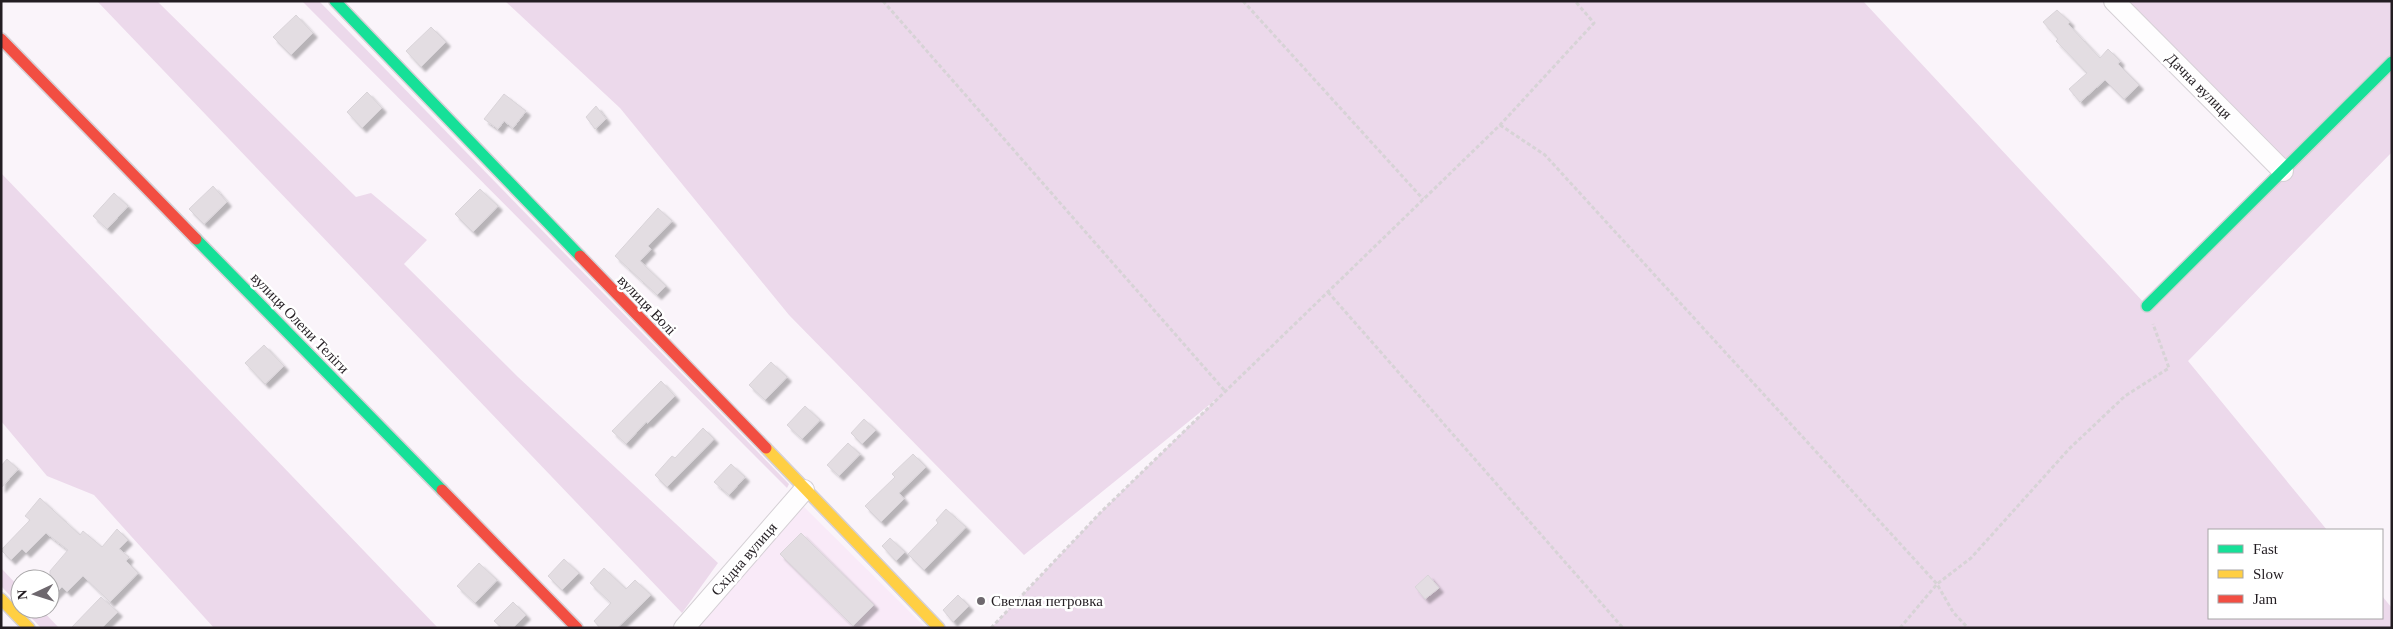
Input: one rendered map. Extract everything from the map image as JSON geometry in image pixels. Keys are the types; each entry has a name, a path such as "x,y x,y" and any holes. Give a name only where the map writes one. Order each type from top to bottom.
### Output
{"street":[{"name":"вулиця Волі","path":"334,1 939,628"},
{"name":"Дачна вулиця","path":"2114,1 2283,171"},
{"name":"вулиця Олени Теліги","path":"1,40 577,628"},
{"path":"2147,306 2392,62"},
{"name":"Східна вулиця","path":"684,628 804,490"},
{"path":"1,599 29,628"}],"path":[{"path":"883,1 1225,391"},
{"path":"1243,1 1424,199"},
{"path":"991,628 1101,512 1500,125 1594,22 1575,1"},
{"path":"1500,125 1545,155 1937,584 1953,612 1968,628"},
{"path":"1328,292 1623,628"},
{"path":"1900,628 1937,584 1971,558 2083,436 2126,396 2168,368 2147,306"}],"shaded area":[{"path":"97,1 157,1 356,197 371,193 427,240 404,264 518,377 718,563 682,613"},
{"path":"302,1 319,1 789,484 787,488"},
{"path":"505,1 1863,1 2147,306 2283,171 2114,1 2392,1 2392,152 2188,361 2326,529 2208,529 2208,619 2383,619 2383,597 2392,608 2392,628 991,628 1101,512 1219,397 1024,555 789,315 620,108"},
{"path":"1,173 438,628 214,628 94,495 47,476 1,421"},
{"path":"799,502 926,628 691,628"},
{"path":"1,568 10,577 10,595 1,586"},
{"path":"32,619 50,619 59,628 41,628"}],"building":[{"path":"2057,10 2070,22 2068,24 2100,58 2108,49 2120,61 2118,64 2139,85 2124,99 2105,80 2080,102 2069,89 2087,73 2056,41 2058,39 2043,22"},
{"path":"296,15 313,33 291,55 273,37"},
{"path":"431,27 446,42 421,67 406,51"},
{"path":"367,92 382,108 362,128 347,112"},
{"path":"504,94 526,111 513,128 504,121 498,129 484,119"},
{"path":"596,106 606,119 595,129 586,117"},
{"path":"213,186 227,202 204,224 189,209"},
{"path":"480,189 498,206 473,232 455,214"},
{"path":"114,193 128,206 107,229 93,216"},
{"path":"658,208 672,221 648,246 651,249 640,261 666,286 657,295 615,256"},
{"path":"264,345 284,366 265,384 245,363"},
{"path":"771,362 787,377 765,400 749,385"},
{"path":"661,381 675,396 648,423 646,422 626,444 612,431"},
{"path":"805,406 820,420 802,439 787,425"},
{"path":"864,419 876,430 862,444 851,433"},
{"path":"703,428 714,439 667,487 655,475 672,456 675,458"},
{"path":"848,443 860,454 839,476 827,465"},
{"path":"913,454 926,467 899,493 904,499 881,522 865,506 895,477 892,474"},
{"path":"7,459 18,469 1,488 1,466"},
{"path":"731,464 745,477 729,495 714,482"},
{"path":"40,498 80,535 83,531 102,547 117,529 128,540 119,549 129,557 126,561 138,573 110,602 83,576 67,592 62,587 60,589 60,569 52,569 68,550 46,533 26,553 22,549 11,560 1,550 30,520 25,516"},
{"path":"946,509 966,527 924,570 908,554 938,523 936,520"},
{"path":"801,533 874,605 853,626 780,554"},
{"path":"890,538 905,552 896,561 882,546"},
{"path":"564,559 579,573 562,590 548,576"},
{"path":"479,563 497,580 475,603 457,586"},
{"path":"604,568 626,589 635,580 651,595 617,628 600,628 594,621 611,603 590,583"},
{"path":"1428,575 1439,588 1425,599 1415,587"},
{"path":"958,595 969,606 953,622 943,610"},
{"path":"101,597 118,612 102,628 71,628"},
{"path":"513,602 526,615 513,628 502,628 494,621"}],"traffic: fast":[{"path":"335,1 580,256"},
{"path":"2147,306 2392,62"},
{"path":"196,239 442,490"}],"traffic: slow":[{"path":"766,448 939,628"},
{"path":"1,599 29,628"}],"traffic: jam":[{"path":"1,39 196,239"},
{"path":"580,256 766,448"},
{"path":"442,490 577,628"}],"place":[{"name":"Светлая петровка","path":"981,601"}]}
